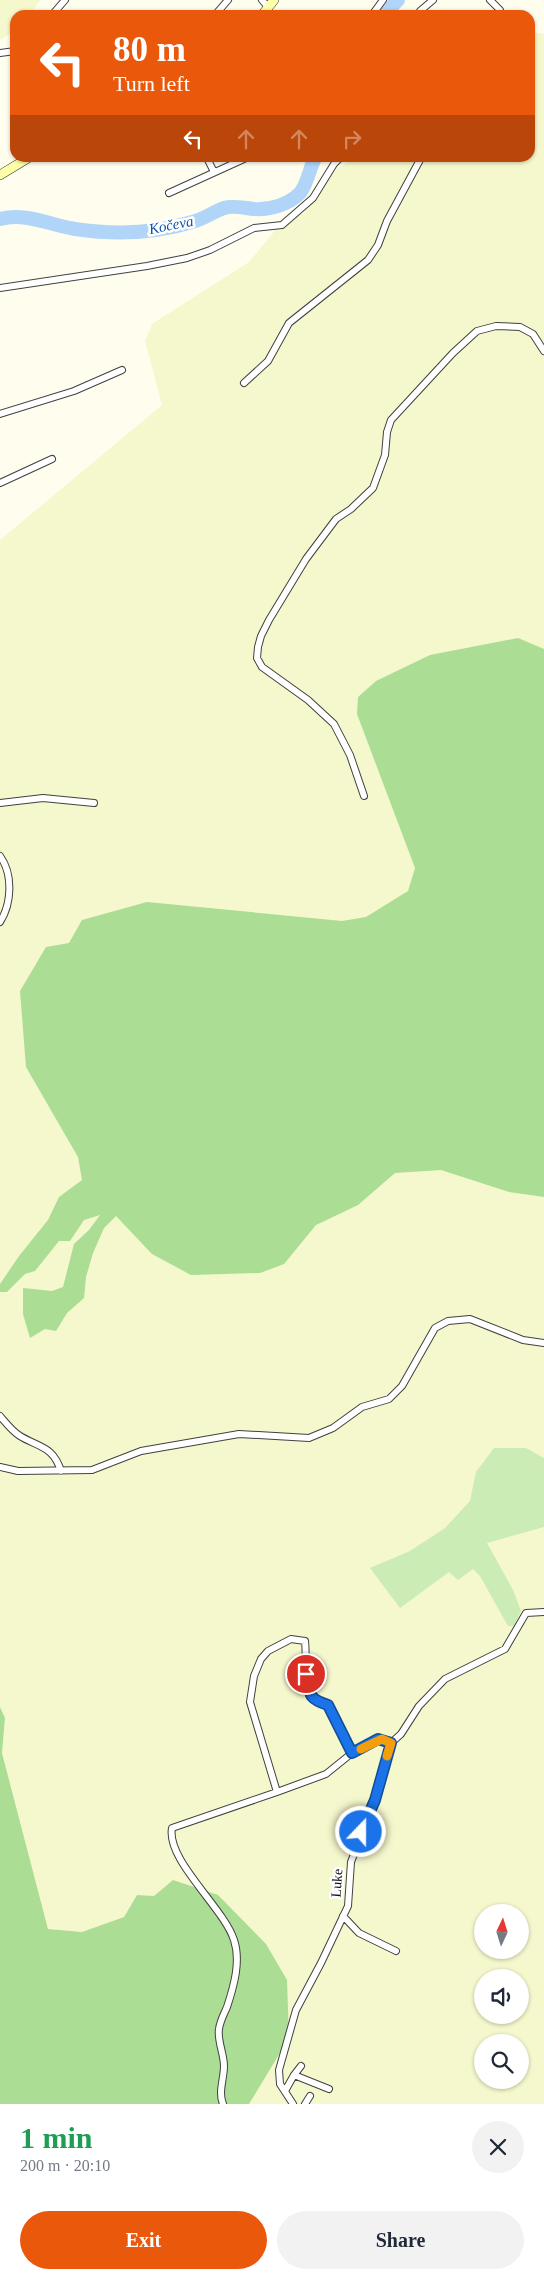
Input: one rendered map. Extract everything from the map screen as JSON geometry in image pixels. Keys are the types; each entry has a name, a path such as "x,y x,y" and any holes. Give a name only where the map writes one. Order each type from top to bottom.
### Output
{"main road":[{"path":"0,176 22,162"}],"street":[{"path":"56,10 65,0"},
{"path":"219,10 228,0"},
{"path":"262,0 271,4"},
{"path":"421,10 433,0"},
{"path":"490,0 500,10"},
{"path":"209,162 214,172"},
{"path":"168,193 237,162"},
{"path":"0,288 179,260 210,250 254,228 282,224 313,198 336,162"},
{"path":"244,382 268,361 289,323 368,260 378,245 387,221 419,162"},
{"path":"364,796 350,755 334,724 308,700 262,667 257,658 261,636 306,559 336,519 373,488 386,455 387,432 391,420 453,353 477,331 496,326 520,327 528,330 544,351"},
{"path":"0,414 74,391 122,370"},
{"path":"0,483 52,459"},
{"path":"0,803 43,798 94,803"},
{"path":"0,856 5,863 9,875 9,900 5,915 0,922"},
{"path":"0,1467 18,1471 92,1470 141,1451 239,1434 309,1438 333,1428 362,1407 389,1399 402,1386 435,1328 448,1321 470,1319 523,1340 544,1343"},
{"path":"0,1416 19,1435 48,1448 59,1464 61,1471"},
{"name":"Luke","path":"293,2104 280,2084 279,2070 296,2010 348,1906 351,1862 375,1800 391,1743 401,1734 419,1706 446,1680 505,1649 526,1613 544,1612"},
{"path":"277,1792 250,1702 254,1676 261,1659 268,1650 291,1639 305,1641 306,1674 310,1697 328,1705 352,1753"},
{"path":"223,2104 221,2099 224,2065 219,2029 230,1998 237,1961 234,1940 225,1923 179,1857 172,1838 172,1828 326,1774 352,1753 378,1739 391,1743"},
{"path":"343,1916 359,1933 396,1952"},
{"path":"285,2091 294,2074 301,2066"},
{"path":"294,2074 329,2089"},
{"path":"305,2104 310,2096"}],"green space":[{"path":"0,0 40,0 33,10 10,10 10,34 0,40"},
{"path":"535,34 544,34 544,2104 249,2104 250,2099 154,1896 137,1895 124,1917 82,1932 48,1929 2,1753 5,1718 0,1707 0,540 162,405 145,341 152,324 249,262 281,223 304,213 336,169 349,162 535,162"},
{"path":"518,638 544,649 544,1197 509,1192 441,1170 395,1173 358,1205 316,1225 284,1264 260,1273 191,1275 152,1254 116,1216 104,1228 93,1253 86,1277 84,1298 67,1313 56,1331 45,1329 30,1338 23,1314 23,1288 52,1291 63,1287 74,1244 89,1230 100,1215 84,1220 70,1241 59,1241 35,1271 25,1274 7,1292 0,1292 0,1284 19,1256 48,1220 59,1197 82,1180 78,1157 26,1067 20,991 46,947 69,943 82,920 147,902 342,921 366,917 408,891 415,868 357,714 358,697 376,681 430,655"},
{"path":"494,1448 526,1448 544,1458 544,1527 487,1543 513,1590 521,1611 514,1626 508,1626 480,1576 473,1569 458,1580 449,1572 400,1608 370,1568 410,1551 445,1528 470,1501 476,1472"},
{"path":"0,1707 5,1718 2,1753 48,1929 82,1932 124,1917 137,1895 154,1896 173,1880 218,1895 266,1944 287,1980 289,2038 249,2104 0,2104"}],"waterway":[{"name":"Kočeva","path":"389,10 398,0"},
{"name":"Kočeva","path":"0,219 9,217 28,218 75,229 119,233 163,229 196,221 227,207 260,209 284,204 300,193 307,181 314,162"}],"slow traffic":[{"path":"361,1749 378,1739 386,1740 391,1743 387,1756"}],"route":[{"path":"306,1674 310,1697 328,1705 352,1753 378,1739 391,1743 375,1800 361,1832"}]}
